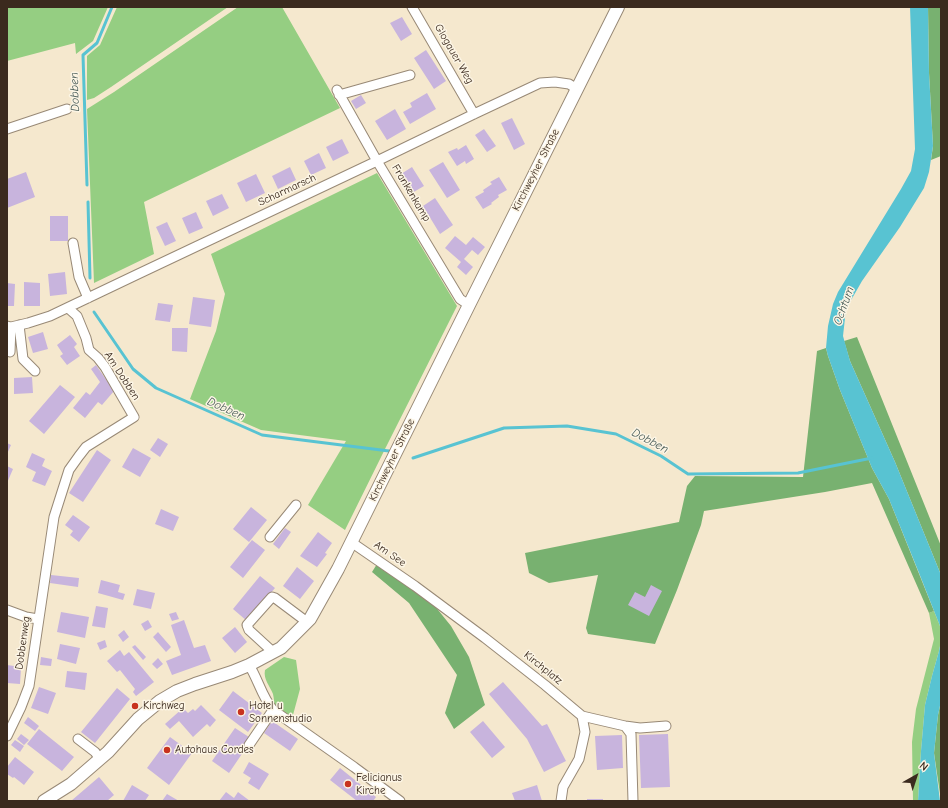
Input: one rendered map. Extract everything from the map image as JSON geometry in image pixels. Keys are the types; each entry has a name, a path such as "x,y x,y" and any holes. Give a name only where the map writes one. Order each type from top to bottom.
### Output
{"main road":[{"name":"Kirchweyher Straße","path":"44,801 71,784 108,752 138,720 160,702 178,691 232,672 274,652 281,648 310,619 338,569 618,7"}],"street":[{"name":"Glogauer Weg","path":"412,7 474,114"},
{"name":"Frankenkamp","path":"410,75 338,92 377,161 460,299 469,305"},
{"name":"Scharmarsch","path":"12,326 50,316 68,308 136,274 540,83 555,82 569,84 577,89"},
{"path":"7,129 66,109"},
{"path":"73,243 79,277 88,298"},
{"name":"Am Dobben","path":"48,549 54,517 70,470 79,456 86,448 134,417 105,367 89,350 77,316 68,308"},
{"path":"10,352 12,326"},
{"path":"12,326 23,358 35,371"},
{"path":"270,537 296,505"},
{"name":"Am See","path":"351,542 415,586"},
{"name":"Dobbenweg","path":"7,736 21,708 29,686 48,549"},
{"name":"Kirchplatz","path":"415,586 486,638 545,684 582,716"},
{"path":"274,652 248,630 248,625 272,597 307,622"},
{"path":"7,610 26,617 38,619"},
{"path":"249,665 268,705 273,710 400,801"},
{"path":"249,745 273,710"},
{"path":"561,801 563,787 579,759 585,732 582,716 640,728 666,726"},
{"path":"625,726 631,734 633,801"},
{"path":"78,739 95,752 100,759"}],"green space":[{"path":"7,7 108,7 93,41 76,54 75,43 7,61"},
{"path":"117,7 228,7 111,87 94,98 87,100 87,56 100,45"},
{"path":"238,7 282,7 340,108 144,202 154,254 94,283 87,109"},
{"path":"928,7 941,7 941,156 931,160 933,146 929,73"},
{"path":"377,173 457,306 345,530 308,505 346,441 261,430 190,399 216,331 225,294 211,254"},
{"path":"857,337 941,546 941,575 895,462 850,361 844,341"},
{"path":"826,348 840,390 872,468 889,499 934,611 929,613 872,483 704,511 701,525 655,644 588,634 586,628 598,575 549,583 529,573 525,553 679,522 687,486 695,476 803,477 817,351"},
{"path":"377,564 434,605 451,626 469,657 485,705 454,729 445,713 457,675 409,603 372,572"},
{"path":"934,611 940,626 941,641 925,705 918,801 913,801 912,742 916,709 934,639 929,613"},
{"path":"284,657 296,660 300,689 291,718 275,707 273,694 265,676 265,670"},
{"path":"941,701 941,801 934,753"}],"water":[{"name":"Ochtum","path":"910,7 928,7 929,73 933,146 929,172 924,188 900,227 862,281 846,309 843,336 850,361 895,462 941,575 941,637 940,626 919,573 889,499 872,468 840,390 826,348 828,326 833,304 838,292 911,171 915,149"},
{"path":"941,641 941,701 934,753 940,801 918,801 925,705"}],"building":[{"path":"402,17 412,34 401,41 390,23"},
{"path":"426,50 446,81 434,89 414,58"},
{"path":"427,93 436,109 410,124 403,112 412,107 410,103"},
{"path":"361,95 366,103 356,109 351,101"},
{"path":"395,109 406,129 387,140 375,121"},
{"path":"512,118 525,144 514,150 501,123"},
{"path":"484,129 496,146 487,152 475,135"},
{"path":"342,139 349,153 333,161 326,147"},
{"path":"466,145 474,159 466,164 465,161 457,166 448,152 457,148 458,150"},
{"path":"319,153 326,168 311,175 304,161"},
{"path":"443,162 460,190 447,198 429,170"},
{"path":"290,167 296,180 278,189 272,176"},
{"path":"412,167 424,186 412,193 401,174"},
{"path":"26,172 35,197 7,208 7,179"},
{"path":"256,174 265,193 246,202 237,183"},
{"path":"499,177 507,190 498,195 499,197 491,203 492,204 483,209 475,197 484,192 483,190 492,184 490,182"},
{"path":"222,194 229,208 213,216 206,201"},
{"path":"435,198 453,225 440,234 423,206"},
{"path":"196,212 203,228 189,234 182,218"},
{"path":"50,216 68,216 68,241 50,241"},
{"path":"167,222 176,241 165,246 156,227"},
{"path":"455,236 466,245 473,237 485,247 478,255 472,250 464,259 473,267 466,275 457,267 461,262 445,248"},
{"path":"65,272 67,294 50,296 48,274"},
{"path":"24,282 40,283 40,306 24,306"},
{"path":"7,283 15,284 14,306 7,306"},
{"path":"193,297 215,300 211,327 189,324"},
{"path":"158,303 173,305 170,322 155,320"},
{"path":"172,328 188,328 187,352 172,351"},
{"path":"43,332 48,349 33,353 28,337"},
{"path":"70,335 77,344 74,347 80,356 67,365 60,356 63,354 57,345"},
{"path":"96,365 114,391 102,405 98,402 85,418 73,408 86,392 90,395 100,382 91,369"},
{"path":"32,377 33,393 14,394 14,378"},
{"path":"60,385 75,397 44,434 29,421"},
{"path":"158,438 168,444 160,457 150,450"},
{"path":"7,443 11,445 7,454"},
{"path":"133,448 151,458 140,477 122,467"},
{"path":"97,450 111,460 83,502 69,493"},
{"path":"32,453 45,459 42,466 52,471 45,486 32,481 36,472 26,467"},
{"path":"7,466 13,469 7,483"},
{"path":"251,507 267,520 249,542 233,529"},
{"path":"161,509 179,517 173,531 155,524"},
{"path":"73,515 90,527 79,542 70,535 73,531 65,525"},
{"path":"285,528 291,532 279,549 273,544"},
{"path":"318,532 332,543 325,553 327,554 317,567 300,556"},
{"path":"252,540 265,550 243,578 230,567"},
{"path":"297,567 314,581 300,599 283,586"},
{"path":"51,575 79,578 78,587 50,583"},
{"path":"260,576 275,588 247,621 233,609"},
{"path":"101,580 120,585 118,592 125,594 123,600 98,593"},
{"path":"651,585 662,591 649,616 628,605 635,592 645,597"},
{"path":"137,589 155,593 151,609 133,605"},
{"path":"96,606 108,608 105,628 92,626"},
{"path":"61,612 89,617 85,638 57,632"},
{"path":"176,612 179,619 172,621 169,614"},
{"path":"148,620 152,627 145,631 141,624"},
{"path":"184,620 194,648 205,645 211,661 172,675 166,661 181,655 171,625"},
{"path":"235,627 247,642 235,653 222,638"},
{"path":"124,630 129,637 123,642 118,635"},
{"path":"158,632 171,647 166,652 153,637"},
{"path":"105,640 107,647 100,650 97,643"},
{"path":"60,644 80,648 76,664 57,659"},
{"path":"135,645 146,657 143,660 132,647"},
{"path":"120,650 124,656 129,652 154,682 136,696 133,692 135,689 120,670 117,672 107,661"},
{"path":"41,657 52,659 51,666 40,665"},
{"path":"158,658 163,664 157,669 152,664"},
{"path":"7,665 21,667 20,684 7,683"},
{"path":"67,671 87,673 85,690 65,687"},
{"path":"503,682 542,726 547,724 566,761 544,772 527,739 489,694"},
{"path":"39,687 56,693 48,714 31,708"},
{"path":"117,688 130,699 95,743 81,732"},
{"name":"Hotel u Sonnenstudio","path":"233,691 262,713 248,732 219,710"},
{"path":"201,705 216,720 210,727 207,724 193,737 179,721 170,729 165,724 183,708 188,713 193,709 195,711"},
{"path":"28,717 39,726 35,731 24,723"},
{"path":"272,721 298,739 290,751 264,733"},
{"path":"483,721 505,747 492,758 470,732"},
{"path":"235,728 252,739 229,773 212,761"},
{"path":"39,729 74,757 62,771 27,744"},
{"path":"21,734 29,740 24,745 17,739"},
{"path":"668,734 670,787 641,788 639,735"},
{"path":"622,735 623,768 597,770 595,736"},
{"path":"170,737 192,753 169,785 147,768"},
{"path":"15,740 24,746 20,752 11,745"},
{"path":"15,757 34,772 24,785 14,777 13,778 7,774 7,767"},
{"path":"249,762 269,774 259,790 248,783 251,778 243,773"},
{"name":"Felicianus Kirche","path":"340,768 376,797 373,801 357,801 330,780"},
{"path":"99,777 114,795 107,801 71,801"},
{"path":"132,785 149,795 145,801 123,801"},
{"path":"537,785 542,801 515,801 512,793"},
{"path":"226,792 234,798 238,792 250,801 219,801"},
{"path":"167,794 179,801 162,801"},
{"path":"587,799 603,799 603,801 587,801"}],"waterway":[{"name":"Dobben","path":"87,185 83,55 97,43 112,7"},
{"name":"Dobben","path":"88,202 90,278"},
{"name":"Dobben","path":"94,312 133,369 156,388 262,435 389,451"},
{"name":"Dobben","path":"413,458 504,428 567,426 616,434 661,456 688,474 798,473 872,458"}],"place":[{"name":"Kirchweg","path":"135,706"},
{"name":"Hotel u Sonnenstudio","path":"241,712"},
{"name":"Autohaus Cordes","path":"167,750"},
{"name":"Felicianus Kirche","path":"348,784"}]}
